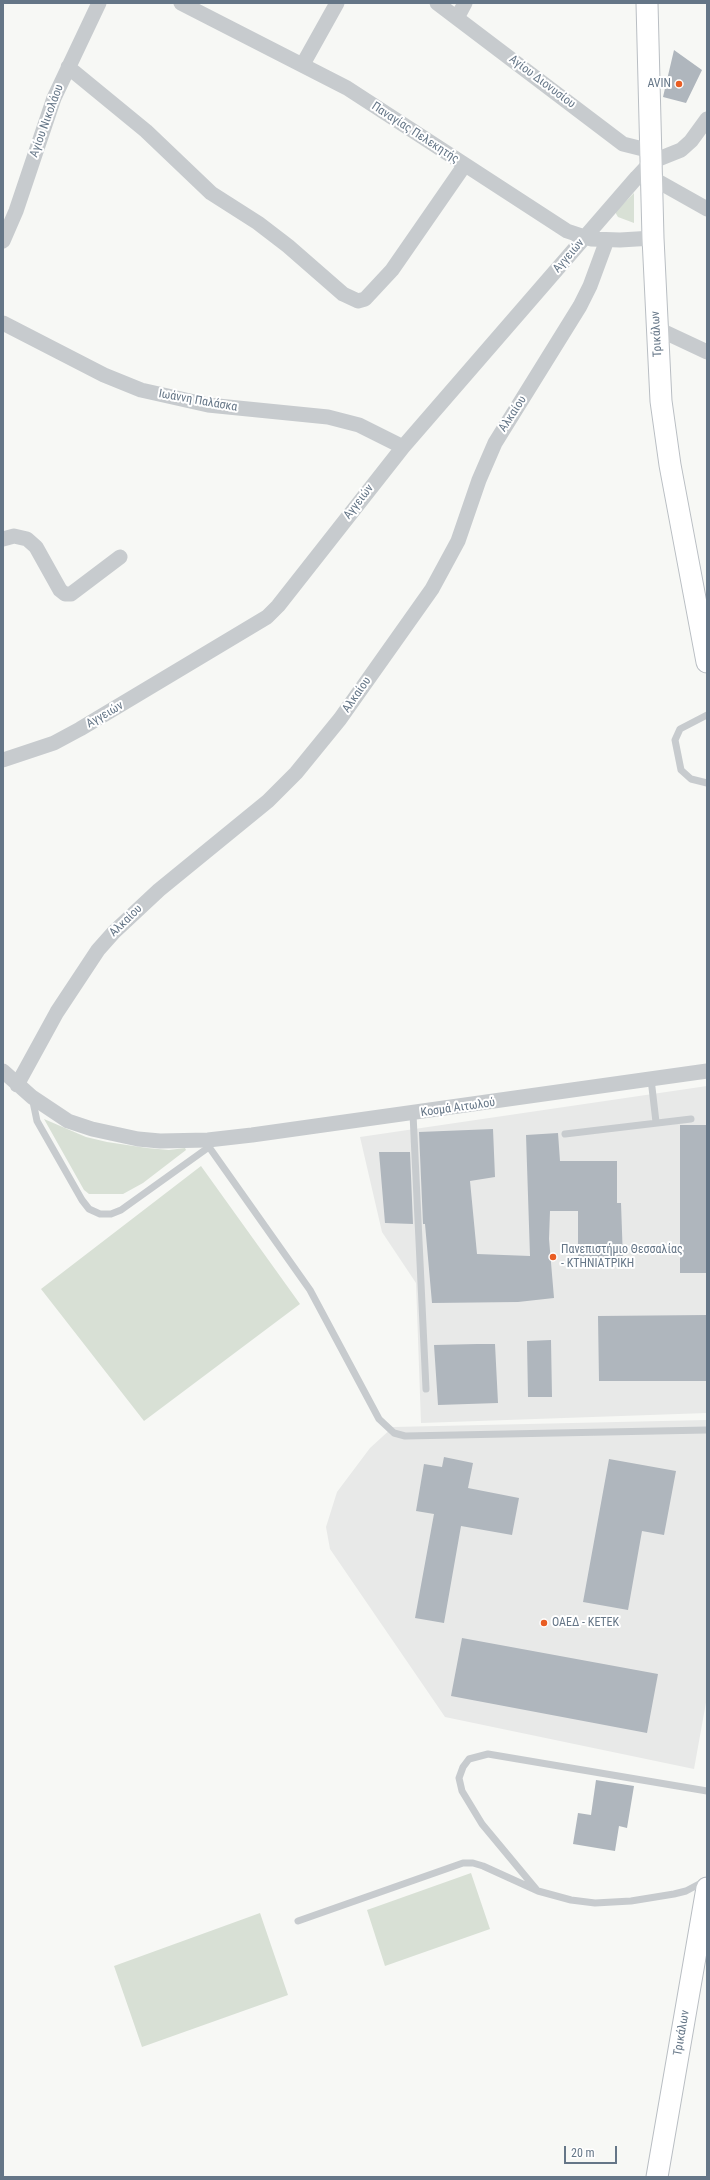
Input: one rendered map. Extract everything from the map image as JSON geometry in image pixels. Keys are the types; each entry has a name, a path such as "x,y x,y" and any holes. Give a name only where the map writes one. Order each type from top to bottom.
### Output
{"main road":[{"name":"Τρικάλων","path":"647,3 656,328 662,407 668,458 707,662"},
{"name":"Τρικάλων","path":"657,2177 707,1888"}],"street":[{"name":"Αγίου Νικολάου","path":"3,241 16,211 50,108 99,3"},
{"name":"Παναγίας Πελεκητής","path":"181,3 303,64 347,88 550,221 585,237 607,240 653,238"},
{"path":"303,64 337,3"},
{"name":"Αγίου Διονυσίου","path":"437,3 651,164 707,209"},
{"path":"457,18 465,3"},
{"path":"68,67 146,131 211,193 258,223 288,246 343,294 358,301 365,300 392,270 464,166"},
{"path":"651,164 681,150 691,140 707,119"},
{"name":"Αγγειών","path":"3,760 54,743 80,729 258,624 278,606 403,446 585,237 651,164"},
{"name":"Αλκαίου","path":"17,1085 57,1012 98,950 114,932 158,890 268,801 301,768 340,719 432,589 458,541 479,480 495,443 580,306 590,286 607,240"},
{"name":"Ιωάννη Παλάσκα","path":"3,323 97,372 141,390 208,405 328,417 359,425 403,446"},
{"path":"656,328 707,352"},
{"path":"3,539 14,536 27,539 36,547 60,590 65,594 71,594 120,557"},
{"path":"3,1071 32,1097 68,1121 92,1129 138,1139 208,1144"},
{"name":"Κοσμά Αιτωλού","path":"208,1144 707,1071"}],"lane":[{"path":"707,715 680,729 675,740 681,770 691,779 707,783"},
{"path":"651,1080 656,1122"},
{"path":"32,1097 37,1120 82,1200 89,1209 100,1214 110,1214 121,1210 208,1144 310,1290 379,1419 394,1433 405,1436 707,1430"},
{"path":"414,1114 426,1389"},
{"path":"565,1134 691,1119"},
{"path":"538,1890 482,1824 462,1791 459,1778 463,1767 469,1759 488,1754 707,1792"},
{"path":"298,1921 463,1863 473,1863 483,1866 538,1890 571,1900 595,1903 631,1901 686,1891 707,1880"}],"shaded area":[{"path":"634,193 634,223 618,217 615,212"},
{"name":"Πανεπιστήμιο Θεσσαλίας - ΚΤΗΝΙΑΤΡΙΚΗ","path":"707,1086 707,1413 421,1423 416,1283 382,1232 360,1137"},
{"path":"44,1119 86,1137 107,1142 147,1148 169,1150 185,1148 186,1150 143,1183 123,1194 89,1194 84,1190"},
{"path":"201,1166 300,1304 144,1421 41,1289"},
{"name":"ΟΑΕΔ - ΚΕΤΕΚ","path":"707,1420 707,1697 694,1769 445,1717 330,1549 326,1527 337,1492 370,1448 393,1427"},
{"path":"471,1873 490,1929 385,1966 367,1910"},
{"path":"260,1913 288,1995 142,2047 114,1966"}],"building":[{"path":"674,50 702,70 686,103 663,97"},
{"path":"680,1125 707,1125 707,1273 680,1273"},
{"path":"493,1129 495,1177 470,1181 477,1254 530,1256 526,1135 558,1133 560,1161 617,1161 617,1203 621,1203 623,1260 578,1260 578,1211 550,1211 549,1239 554,1298 518,1302 432,1303 425,1224 423,1224 419,1132"},
{"path":"379,1152 410,1152 413,1224 385,1223"},
{"path":"707,1315 707,1381 599,1381 598,1316"},
{"path":"551,1340 552,1397 528,1397 527,1341"},
{"path":"495,1344 498,1403 438,1405 434,1345"},
{"path":"444,1457 473,1463 468,1488 519,1498 512,1535 461,1526 444,1623 415,1618 434,1514 416,1511 424,1464 442,1467"},
{"path":"609,1459 676,1471 664,1535 642,1531 628,1610 583,1602"},
{"path":"462,1638 658,1674 647,1733 451,1696"},
{"path":"596,1780 634,1786 627,1828 619,1826 615,1851 573,1844 578,1813 591,1815"}],"place":[{"name":"AVIN","path":"679,84"},
{"name":"Πανεπιστήμιο Θεσσαλίας - ΚΤΗΝΙΑΤΡΙΚΗ","path":"553,1257"},
{"name":"ΟΑΕΔ - ΚΕΤΕΚ","path":"544,1623"}]}
